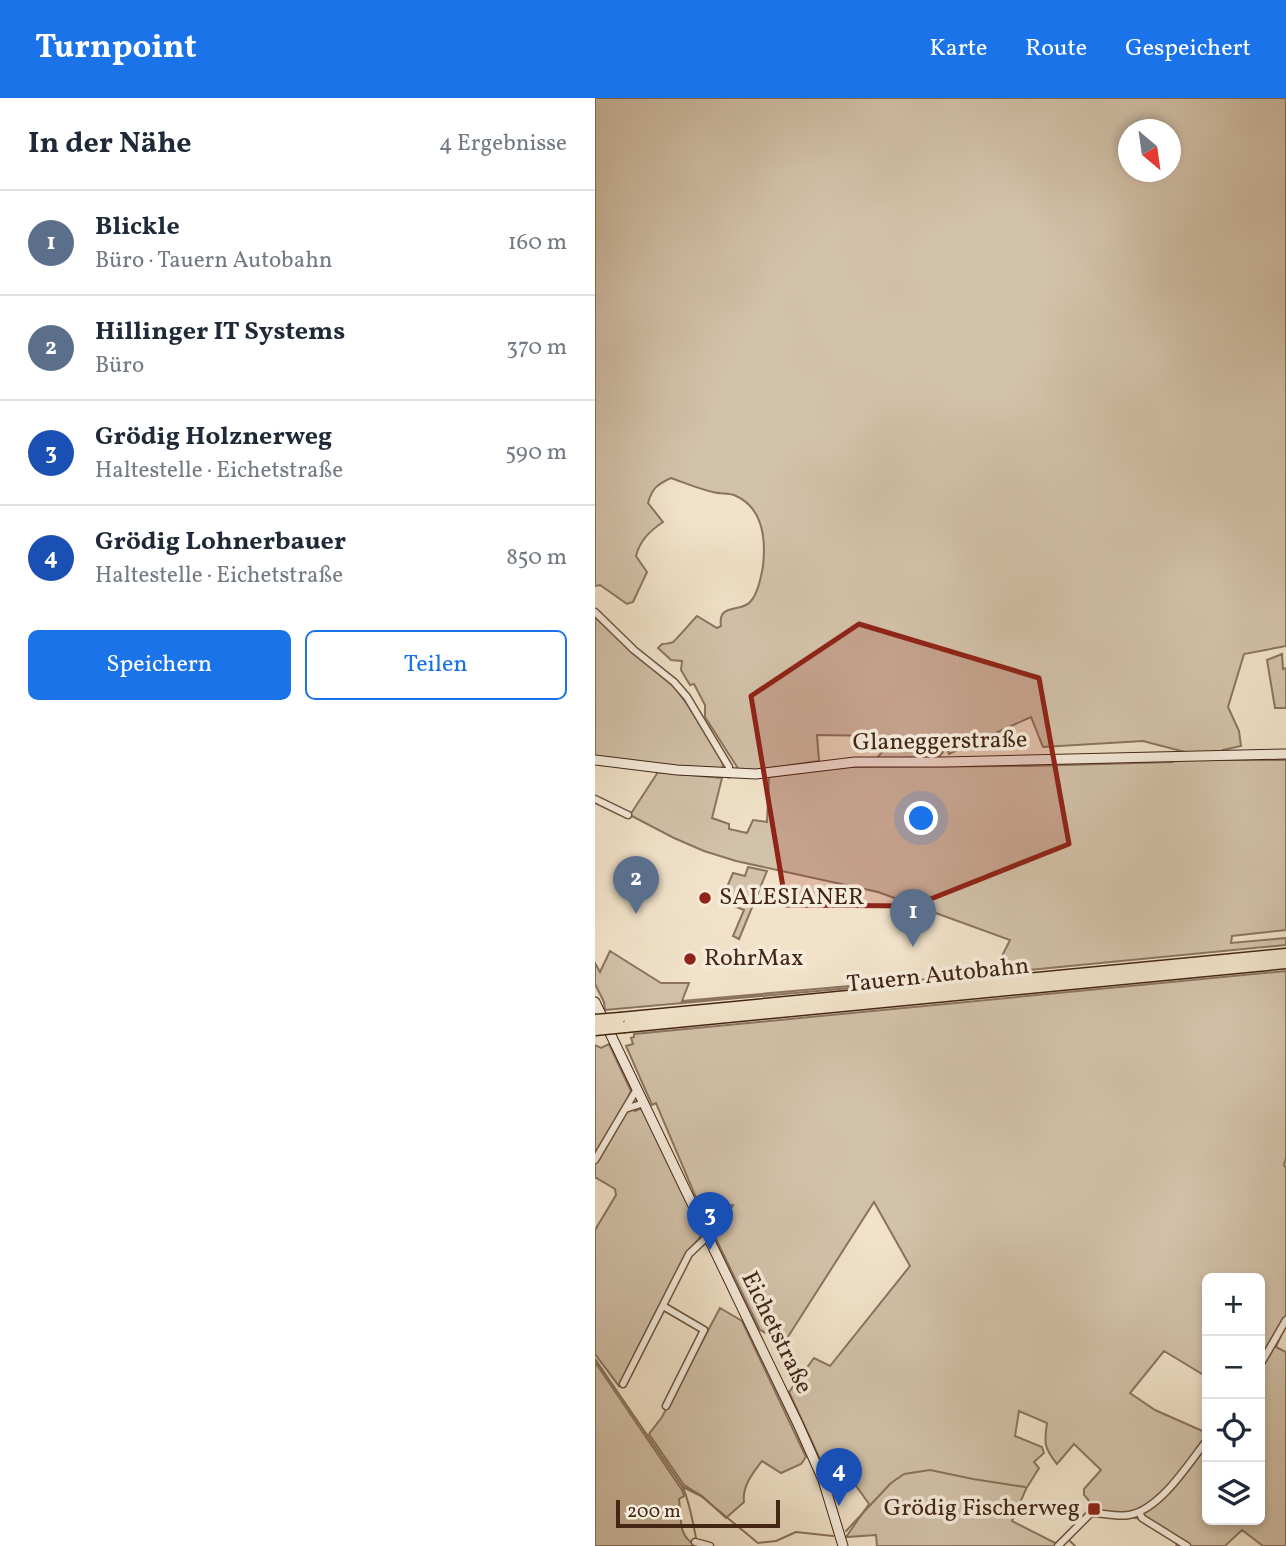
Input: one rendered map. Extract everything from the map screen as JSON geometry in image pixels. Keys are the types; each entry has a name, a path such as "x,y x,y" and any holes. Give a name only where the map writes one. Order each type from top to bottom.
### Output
{"highway":[{"name":"Tauern Autobahn","path":"595,1030 622,1022 1286,954"},
{"name":"Tauern Autobahn","path":"595,1020 622,1022 1286,963"}],"street":[{"path":"595,612 634,650 674,682 687,697 729,767 729,774"},
{"name":"Glaneggerstraße","path":"595,760 729,774 757,774 855,762 1286,754"},
{"path":"595,799 628,816"},
{"name":"Eichetstraße","path":"595,1002 823,1480 842,1546"},
{"path":"595,1160 637,1088"},
{"path":"625,1109 644,1103"},
{"path":"622,1384 689,1254 708,1236"},
{"path":"663,1306 704,1330 666,1406"},
{"path":"1265,1356 1286,1320"},
{"path":"1058,1546 1091,1513 1124,1515 1139,1512 1165,1492 1202,1446"},
{"path":"1139,1512 1142,1518 1187,1546"},
{"path":"697,1542 710,1546"}],"highlighted area":[{"path":"859,624 1039,678 1069,844 913,906 786,905 751,696"}],"shaded area":[{"path":"595,98 1286,98 1286,646 1244,654 1228,707 1239,731 1241,746 1223,750 1217,760 1286,760 1286,930 1232,936 1231,943 1286,938 1286,945 998,973 996,968 1010,940 878,892 736,861 704,851 630,815 658,772 722,778 712,818 729,824 729,829 747,833 753,820 767,822 769,777 842,767 1173,762 1185,752 1143,741 1043,747 1031,717 949,754 945,744 937,759 879,759 886,747 880,736 817,735 819,761 739,770 705,717 705,705 694,684 690,685 681,670 682,661 671,660 658,648 662,644 673,642 697,616 717,628 721,626 724,612 746,605 753,598 762,571 764,545 761,525 751,507 734,495 708,491 671,478 666,480 654,490 648,503 663,522 646,536 638,550 636,556 647,572 633,602 627,604 600,585 595,586"},
{"path":"595,617 674,687 719,755 722,768 712,770 595,758"},
{"path":"1282,654 1283,669 1286,668 1286,708 1275,708 1267,660"},
{"path":"748,867 767,871 739,939 733,936 744,910 721,901 733,873 745,876"},
{"path":"610,951 661,983 689,983 682,1001 973,977 605,1010 595,984 595,963 600,972"},
{"path":"1286,971 1286,1324 1276,1347 1286,1352 1286,1546 1263,1546 1242,1530 1225,1546 1176,1546 1180,1540 1146,1519 1101,1515 1084,1495 1084,1489 1101,1470 1074,1444 1057,1464 1046,1445 1047,1423 1019,1411 1015,1436 1042,1447 1044,1453 1034,1462 1039,1468 1012,1521 1061,1546 877,1546 876,1535 846,1537 869,1504 854,1483 837,1496 789,1392 814,1358 830,1366 910,1266 874,1202 784,1343 760,1330 715,1237 733,1205 700,1207 656,1103 652,1105 626,1046 633,1044 631,1038 634,1034"},
{"path":"609,1044 631,1091 627,1099 635,1111 642,1108 702,1233 690,1248 619,1386 595,1354 595,1230 616,1195 615,1189 595,1177 595,1045 601,1048"},
{"path":"720,1308 742,1321 806,1457 801,1464 781,1473 762,1461 746,1485 744,1502 726,1518 702,1496 684,1485 649,1434 662,1417"},
{"path":"595,1362 682,1490 684,1496 679,1499 681,1527 686,1537 696,1546 595,1546"}],"waterway":[{"path":"595,1359 682,1486 696,1538"},
{"path":"846,1531 891,1483 904,1474 930,1470 1025,1487"},
{"path":"683,1487 701,1496 758,1543 776,1541 796,1532 833,1536"},
{"path":"1070,1541 1075,1546"}],"place":[{"name":"SALESIANER","path":"705,898"},
{"name":"Hillinger IT Systems","path":"636,914"},
{"name":"Blickle","path":"913,947"},
{"name":"RohrMax","path":"690,959"},
{"name":"Grödig Holznerweg","path":"710,1250"},
{"name":"Grödig Lohnerbauer","path":"839,1506"},
{"name":"Grödig Fischerweg","path":"1094,1509"}]}
